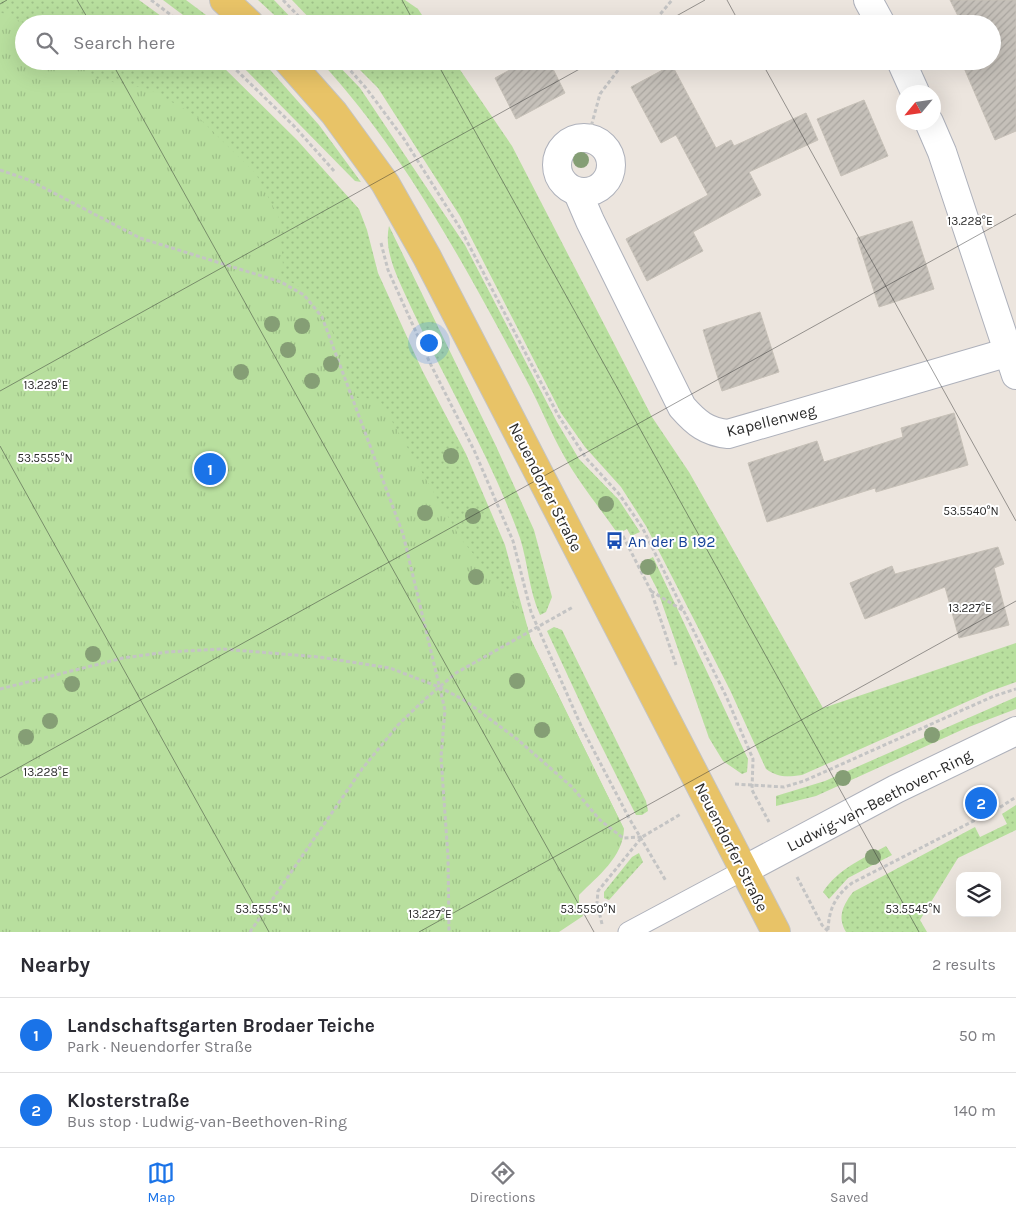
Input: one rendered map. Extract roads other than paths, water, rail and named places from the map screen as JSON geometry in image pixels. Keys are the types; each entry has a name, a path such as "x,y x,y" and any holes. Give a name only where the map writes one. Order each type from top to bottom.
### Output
{"main road":[{"path":"224,0 240,15"},
{"name":"Neuendorfer Straße","path":"296,70 334,113 385,182 427,257 776,932"}],"street":[{"path":"868,0 876,15"},
{"path":"905,70 912,85"},
{"path":"932,130 942,152 1013,364"},
{"name":"Kapellenweg","path":"578,193 596,190 609,179 612,164 606,148 588,138 570,141 562,149 556,163 560,178 567,187 578,193 590,222 682,407 696,423 712,432 728,434 1013,364"},
{"name":"Ludwig-van-Beethoven-Ring","path":"744,870 896,789 1016,731"}],"lane":[{"path":"628,932 744,870"}],"place":[{"name":"Landschaftsgarten Brodaer Teiche","path":"210,469"},
{"name":"An der B 192","path":"614,541"},
{"name":"Klosterstraße","path":"981,803"}]}
